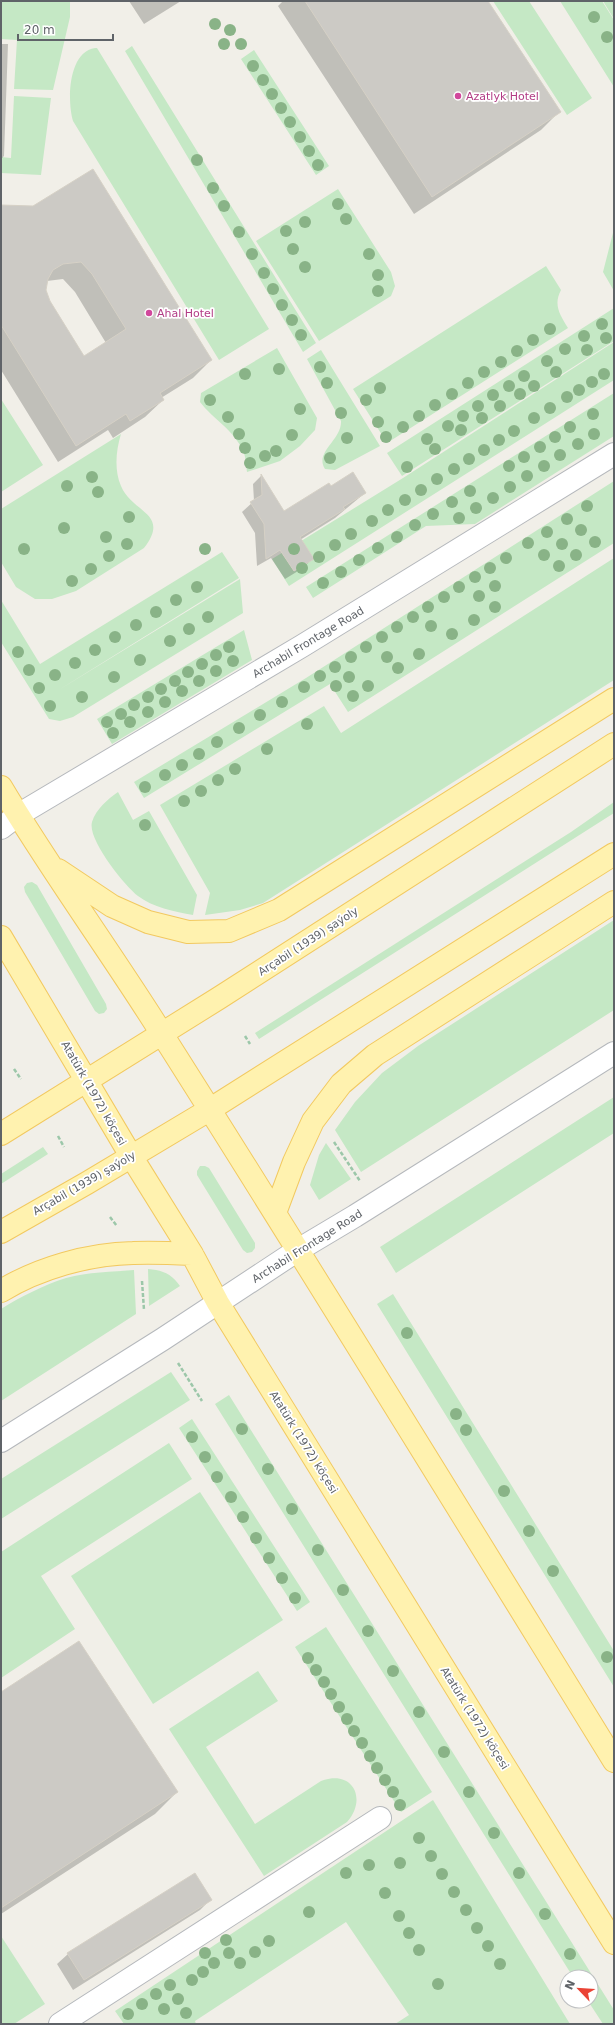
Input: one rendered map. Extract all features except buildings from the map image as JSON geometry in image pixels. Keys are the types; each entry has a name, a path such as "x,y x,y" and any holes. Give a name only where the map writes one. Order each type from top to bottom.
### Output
{"main road":[{"path":"50,864 112,906 148,922 188,932 229,931 279,910 614,699"},
{"name":"Arçabil (1939) şaýoly","path":"1,1134 219,998 614,744"},
{"path":"1,787 10,822 50,864 162,1033 614,1761"},
{"name":"Arçabil (1939) şaýoly","path":"1,1232 209,1110 614,854"},
{"path":"275,1213 294,1162 313,1121 341,1084 375,1056 614,902"},
{"name":"Atatürk (1972) köçesi","path":"1,937 87,1079 130,1156 192,1254 218,1303 614,1944"},
{"path":"1,1292 14,1283 47,1269 104,1256 132,1253 192,1254"}],"street":[{"name":"Archabil Frontage Road","path":"10,822 309,642 614,454"},
{"name":"Archabil Frontage Road","path":"1,1441 218,1303 298,1250 355,1216 614,1053"},
{"path":"60,2024 380,1818"}],"path":[{"path":"245,1036 250,1044"},
{"path":"14,1069 21,1079"},
{"path":"58,1136 64,1147"},
{"path":"332,1139 360,1181 354,1185"},
{"path":"141,1276 144,1310"},
{"path":"177,1362 202,1401"}],"green space":[{"path":"1,1 70,1 70,17 53,90 14,89 17,40 1,39"},
{"path":"493,1 529,1 592,98 567,115"},
{"path":"560,1 602,1 614,20 614,87"},
{"path":"603,1 614,1 614,19"},
{"path":"132,46 316,343 303,352 125,51"},
{"path":"97,48 269,329 219,360 73,121 70,90 75,68 79,58 86,51"},
{"path":"254,50 329,166 316,175 241,59"},
{"path":"14,96 51,98 41,175 1,173 1,157 11,158"},
{"path":"338,189 391,272 395,286 391,296 319,341 256,241"},
{"path":"614,229 614,291 603,272"},
{"path":"546,266 561,290 558,300 558,310 568,328 387,443 353,389"},
{"path":"614,308 614,341 402,476 387,453"},
{"path":"614,342 614,380 289,586 272,559 403,478"},
{"path":"277,348 317,418 315,430 300,446 280,461 247,472 245,456 239,444 229,431 200,402 201,393"},
{"path":"321,350 380,446 335,470 325,469 323,457 325,451 340,428 341,421 307,359"},
{"path":"614,393 614,436 475,524 426,526 313,598 306,587"},
{"path":"1,399 43,465 1,492"},
{"path":"121,434 116,460 119,480 126,495 147,514 151,520 153,527 151,536 144,548 76,591 52,599 35,599 16,587 1,562 1,509"},
{"path":"614,481 614,543 348,712 330,684 144,798 134,782 306,678"},
{"path":"222,552 239,578 57,691 240,579 243,613 73,717 60,721 49,719 1,642 1,600 40,664"},
{"path":"614,558 614,680 263,903 240,910 205,915 210,893 160,805 324,706 341,733"},
{"path":"244,630 252,660 112,744 97,719"},
{"path":"118,792 133,820 149,811 197,895 193,915 171,911 144,900 132,891 108,862 95,839 92,830 92,822 99,809 106,801"},
{"path":"614,802 614,813 259,1039 255,1033 571,832"},
{"path":"32,882 37,885 106,1004 107,1009 104,1013 99,1014 95,1011 25,892 24,887 27,883"},
{"path":"614,920 614,1010 361,1172 335,1130 355,1102 382,1073 418,1046"},
{"path":"614,1097 614,1133 396,1273 380,1247"},
{"path":"326,1143 351,1179 319,1200 310,1185 319,1155"},
{"path":"43,1147 48,1154 1,1184 1,1174"},
{"path":"200,1166 209,1168 255,1243 255,1248 252,1252 247,1253 243,1250 197,1175 197,1171"},
{"path":"148,1269 166,1273 174,1278 180,1286 149,1306"},
{"path":"134,1270 136,1314 1,1401 1,1309 32,1292 66,1278 91,1273"},
{"path":"393,1294 614,1651 614,1687 377,1304"},
{"path":"171,1372 190,1400 1,1519 1,1479"},
{"path":"229,1395 588,1969 568,1969 215,1404"},
{"path":"192,1419 310,1602 297,1611 179,1428"},
{"path":"169,1443 192,1479 41,1576 75,1629 1,1678 1,1552"},
{"path":"200,1492 283,1620 153,1704 71,1576"},
{"path":"326,1627 432,1792 401,1812 295,1647"},
{"path":"258,1671 278,1701 206,1747 255,1824 321,1781 332,1778 341,1779 348,1782 354,1788 356,1795 356,1804 353,1813 347,1822 264,1876 169,1729"},
{"path":"433,1800 559,2006 559,2009 561,2009 570,2024 395,2024 409,2015 346,1922 195,2021 196,2024 124,2024 115,2011"},
{"path":"1,1936 45,2004 14,2024 1,2024"},
{"path":"599,1986 614,2010 614,2024 603,2024 593,2009 599,2009"}],"place":[{"name":"Azatlyk Hotel","path":"458,96"},
{"name":"Ahal Hotel","path":"149,313"}]}
